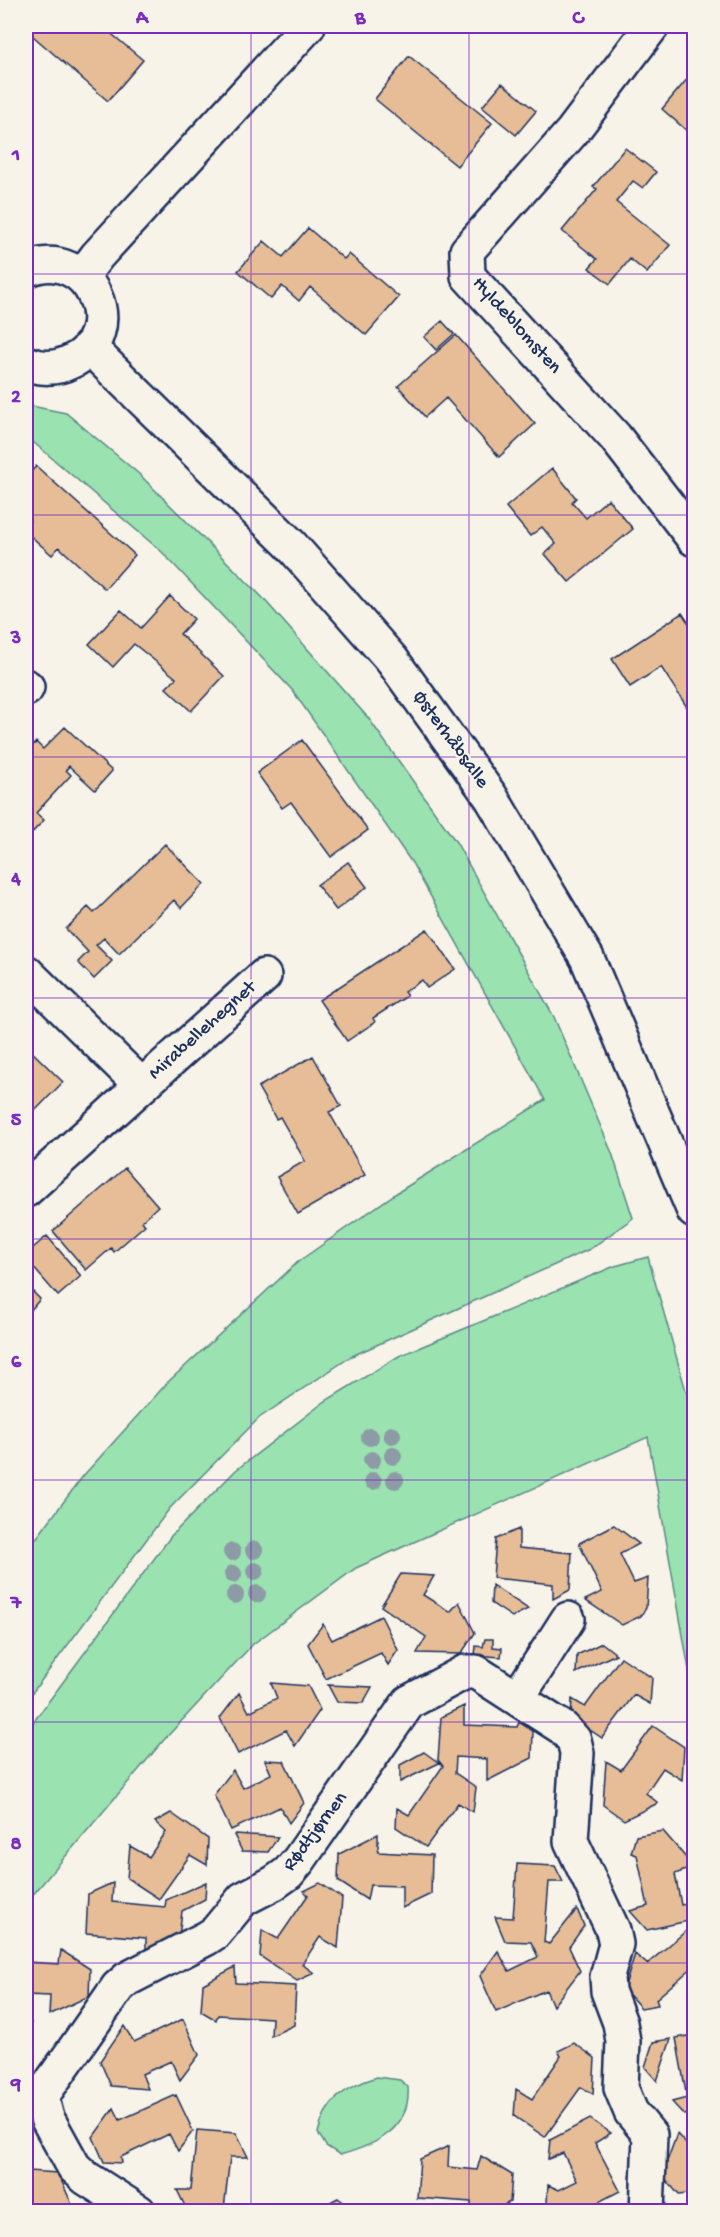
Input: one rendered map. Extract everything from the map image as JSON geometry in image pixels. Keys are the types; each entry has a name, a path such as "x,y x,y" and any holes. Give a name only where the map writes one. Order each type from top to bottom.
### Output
{"street":[{"path":"82,276 97,256 308,26"},
{"name":"Hyldeblomsten","path":"652,26 572,132 467,251 468,276 600,420 694,539"},
{"path":"26,270 51,264 67,268 82,276 92,288 98,303 100,318 97,334 89,347 77,359 61,366 44,368 26,363"},
{"name":"Østerhåbsalle","path":"89,347 291,544 392,660 491,797 588,958 694,1212"},
{"name":"Mirabellehegnet","path":"26,972 142,1086"},
{"name":"Mirabellehegnet","path":"26,1190 264,976"},
{"path":"518,1697 568,1619"},
{"name":"Rødtjørnen","path":"139,2211 86,2178 74,2167 34,2097 127,1979 207,1938 216,1932 243,1899 288,1873 409,1702 465,1672 476,1672 488,1677 563,1728 574,1740 577,1754 571,1841 613,1930 616,1944 607,1977 608,1991 620,2023 623,2041 621,2088 624,2100 650,2135 647,2211"}],"green space":[{"path":"26,405 66,413 139,474 262,597 369,719 456,842 554,1017 612,1153 633,1218 590,1249 352,1356 259,1418 170,1508 26,1701 26,1552 83,1476 168,1382 299,1261 395,1194 545,1100 412,863 293,691 162,552 26,436"},
{"path":"648,1257 694,1419 694,1698 648,1437 356,1568 253,1644 163,1741 26,1903 26,1732 171,1536 236,1470 324,1402 399,1356 615,1266"},
{"path":"377,2077 400,2080 408,2087 404,2114 389,2133 366,2146 340,2155 326,2146 318,2133 321,2122 338,2096 356,2085"}],"building":[{"path":"26,26 102,26 143,60 108,101 26,30"},
{"path":"409,56 492,123 457,166 375,99"},
{"path":"694,71 694,137 662,109"},
{"path":"502,83 536,111 516,135 482,107"},
{"path":"625,148 656,172 643,188 633,181 616,202 670,245 647,273 630,259 610,284 589,268 597,259 562,231 597,189 593,187"},
{"path":"308,228 344,259 349,254 399,297 366,335 310,287 299,301 282,286 271,299 238,271 264,241 283,257"},
{"path":"442,321 454,334 436,350 424,337"},
{"path":"456,335 535,424 499,457 446,398 425,417 398,386"},
{"path":"36,466 135,555 105,589 59,547 52,555 26,532 30,521 26,517 26,478"},
{"path":"552,468 576,498 572,502 586,518 608,499 633,529 569,582 545,554 556,544 542,527 530,536 506,507"},
{"path":"170,596 194,619 180,634 224,676 191,711 166,688 176,678 134,644 113,667 89,644 121,610 141,628"},
{"path":"682,613 694,631 694,718 661,667 630,687 612,659"},
{"path":"65,727 112,771 95,790 69,766 66,770 71,775 36,813 44,820 26,839 26,753 36,742 43,749"},
{"path":"302,740 368,830 331,857 291,802 282,808 257,773"},
{"path":"165,844 204,884 181,908 174,900 119,954 104,938 96,945 112,961 94,979 78,962 88,952 66,929 88,907 94,913"},
{"path":"348,862 367,887 336,910 317,885"},
{"path":"427,929 455,969 427,988 422,980 404,992 407,996 373,1018 375,1022 347,1041 319,1000"},
{"path":"26,1046 63,1082 28,1118 26,1116"},
{"path":"313,1056 341,1106 329,1112 365,1175 298,1214 277,1177 305,1161 280,1117 276,1119 258,1087"},
{"path":"125,1168 158,1206 142,1221 145,1225 114,1252 111,1248 86,1270 53,1231"},
{"path":"47,1236 81,1276 58,1296 26,1259 26,1254"},
{"path":"26,1285 40,1299 26,1316"},
{"path":"614,1525 639,1544 620,1554 634,1583 648,1578 646,1608 641,1616 622,1625 585,1600 602,1592 579,1543"},
{"path":"519,1529 519,1548 572,1553 570,1590 553,1599 553,1584 493,1578 496,1539"},
{"path":"401,1574 434,1576 423,1595 450,1612 459,1602 475,1633 461,1654 417,1653 426,1637 381,1606"},
{"path":"492,1585 528,1609 512,1617 491,1603"},
{"path":"381,1616 398,1650 388,1665 381,1653 326,1679 308,1644 323,1624 332,1640"},
{"path":"485,1639 493,1639 493,1647 502,1648 501,1657 475,1655 476,1646 483,1647"},
{"path":"602,1643 616,1654 576,1673 577,1655"},
{"path":"621,1657 652,1678 650,1704 634,1695 602,1738 571,1717 572,1699 585,1707"},
{"path":"271,1683 308,1686 320,1710 295,1746 286,1730 238,1754 220,1718 239,1693 249,1712 277,1698"},
{"path":"328,1685 372,1687 363,1703 337,1702"},
{"path":"464,1706 464,1725 517,1727 519,1722 533,1731 532,1758 487,1781 487,1759 456,1757 455,1773 476,1787 473,1812 458,1803 426,1847 396,1827 397,1808 409,1815 443,1766 438,1760 441,1717"},
{"path":"653,1726 684,1747 682,1780 663,1768 646,1793 658,1803 624,1820 603,1805 606,1761 621,1770"},
{"path":"424,1752 439,1763 400,1782 400,1765"},
{"path":"265,1760 284,1761 304,1803 289,1823 280,1807 231,1830 214,1795 233,1770 243,1788 271,1774"},
{"path":"171,1813 208,1839 207,1865 190,1855 159,1899 127,1878 130,1846 149,1857 166,1832 155,1822"},
{"path":"663,1831 694,1867 675,1874 681,1905 694,1903 694,1912 692,1920 647,1930 630,1911 648,1906 637,1855 631,1853 636,1836"},
{"path":"378,1834 378,1852 432,1855 431,1894 402,1908 402,1886 370,1885 367,1900 338,1881 339,1854"},
{"path":"234,1835 278,1837 268,1852 242,1851"},
{"path":"517,1864 555,1866 563,1882 549,1882 544,1942 549,1944 577,1909 584,1926 569,1947 580,1971 553,2006 546,1990 496,2012 480,1976 498,1951 509,1971 538,1957 531,1942 505,1941 495,1917 513,1918"},
{"path":"206,1882 205,1899 182,1911 179,1937 146,1953 146,1938 86,1933 88,1894 110,1884 113,1883 112,1902 165,1907 166,1900"},
{"path":"320,1883 342,1898 338,1948 320,1937 302,1964 314,1973 297,1981 260,1956 262,1930 278,1939 308,1895 304,1891"},
{"path":"693,1925 694,1966 656,1999 658,2005 641,2008 624,1989 635,1954 647,1964"},
{"path":"61,1950 90,1969 89,1996 49,2015 50,1996 26,1995 27,1962 59,1964"},
{"path":"235,1967 236,1983 296,1986 294,2025 271,2036 272,2018 218,2015 216,2020 201,2011 203,1984"},
{"path":"26,2018 31,2022 28,2048 26,2046"},
{"path":"183,2019 199,2055 180,2080 171,2061 142,2074 148,2089 111,2086 100,2061 124,2026 134,2042"},
{"path":"694,2035 694,2113 684,2115 672,2102 687,2098 676,2038"},
{"path":"671,2039 657,2081 645,2067 653,2042"},
{"path":"574,2043 595,2058 593,2094 581,2087 545,2137 514,2116 516,2089 532,2099 561,2056 558,2051"},
{"path":"176,2095 193,2131 178,2151 169,2134 121,2157 122,2163 104,2162 93,2137 114,2108 120,2120"},
{"path":"590,2119 611,2133 595,2143 620,2191 579,2212 561,2212 547,2203 548,2185 559,2190 577,2181 563,2153 548,2159 550,2140"},
{"path":"197,2130 236,2133 248,2157 230,2157 224,2209 230,2212 188,2212 177,2190 191,2190"},
{"path":"677,2134 689,2147 694,2143 694,2193 679,2195 662,2175"},
{"path":"449,2146 448,2167 477,2170 481,2156 512,2175 510,2202 490,2212 471,2212 471,2202 417,2198 420,2159"},
{"path":"28,2171 58,2173 73,2207 56,2208 55,2212 26,2212 26,2175"},
{"path":"338,2198 357,2212 311,2212"}]}
